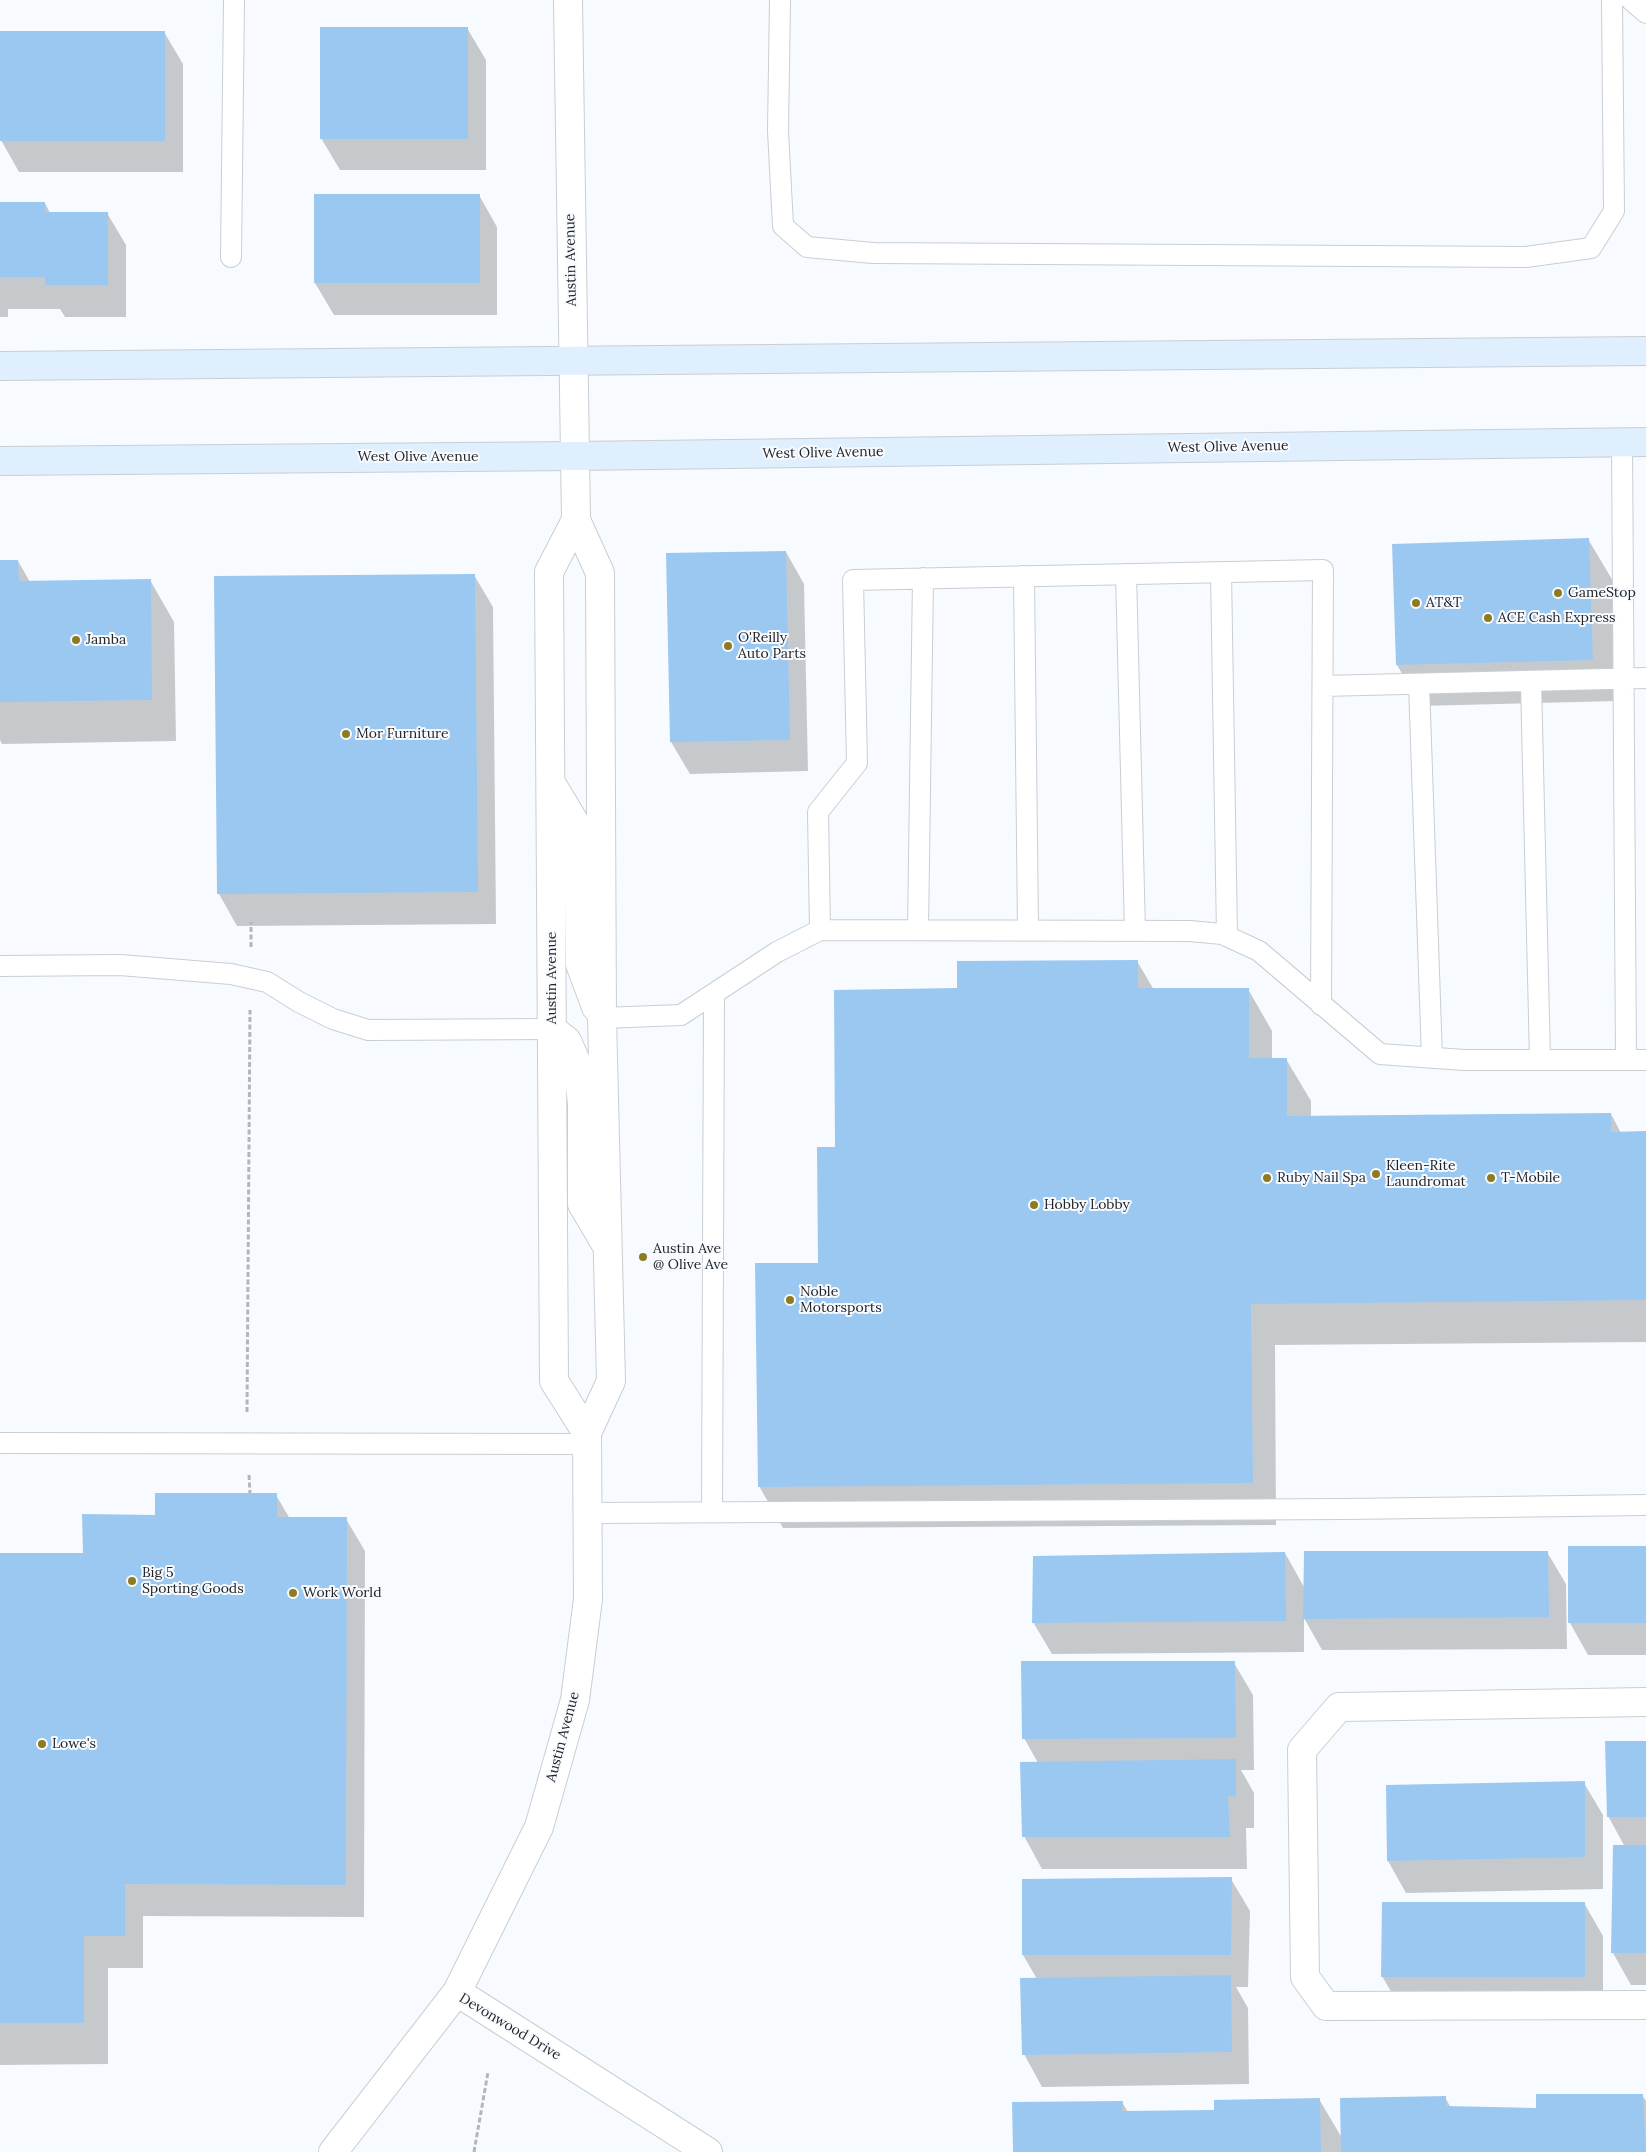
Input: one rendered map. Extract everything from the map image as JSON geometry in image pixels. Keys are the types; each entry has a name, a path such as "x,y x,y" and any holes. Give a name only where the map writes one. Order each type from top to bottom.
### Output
{"main road":[{"path":"0,366 1646,351"},
{"name":"West Olive Avenue","path":"0,461 576,456 1634,442"}],"street":[{"name":"Austin Avenue","path":"457,1992 539,1827 575,1700 588,1599 587,1438 611,1381 602,1018 600,573 576,520 568,0"},
{"name":"Austin Avenue","path":"576,520 549,572 554,1381 587,1438"},
{"path":"550,782 578,828 580,964 602,1018"},
{"path":"552,1029 567,1041 578,1066 582,1104 582,1204 607,1246"},
{"path":"1646,1702 1339,1707 1302,1750 1305,1978 1326,2006 1646,2005"},
{"name":"Devonwood Drive","path":"333,2152 457,1992 708,2152"}],"lane":[{"path":"231,257 234,0"},
{"path":"780,0 778,131 783,226 807,247 873,253 1526,257 1591,248 1614,211 1612,0"},
{"path":"1630,0 1646,13"},
{"path":"1626,1060 1624,680 1634,442"},
{"path":"820,930 818,812 857,763 853,580 1323,570 1321,1005"},
{"path":"1221,572 1227,936"},
{"path":"1126,574 1135,931"},
{"path":"1024,576 1028,930"},
{"path":"918,930 923,578"},
{"path":"1323,686 1646,678"},
{"path":"1530,682 1540,1060"},
{"path":"1419,684 1432,1058"},
{"path":"602,1018 681,1015 777,952 820,930 1190,931 1222,934 1259,951 1380,1054 1464,1060 1646,1060"},
{"path":"0,966 120,965 213,972 250,978 267,982 332,1019 368,1030 552,1029"},
{"path":"712,1512 714,995"},
{"path":"0,1443 248,1443 587,1438"},
{"path":"588,1513 1346,1509 1646,1505"}],"path":[{"path":"250,1493 248,1443 251,922"},
{"path":"474,2152 488,2072"}],"building":[{"path":"320,27 468,27 468,139 320,139"},
{"path":"0,31 165,31 165,141 0,141"},
{"path":"314,194 480,194 480,283 314,283"},
{"path":"0,202 45,202 45,212 108,212 108,285 45,285 45,277 0,277"},
{"path":"1589,538 1593,660 1396,665 1392,544"},
{"name":"O'Reilly Auto Parts","path":"786,551 790,740 670,742 666,553"},
{"name":"Jamba","path":"0,560 18,560 19,581 151,579 152,700 0,702"},
{"name":"Mor Furniture","path":"475,574 478,892 217,894 214,576"},
{"name":"Hobby Lobby","path":"1138,960 1138,988 1249,988 1249,1058 1287,1058 1287,1116 1611,1113 1611,1132 1646,1131 1646,1300 1251,1304 1253,1483 758,1487 755,1263 818,1263 817,1147 835,1147 834,990 957,988 957,961"},
{"path":"155,1493 277,1493 277,1517 347,1517 346,1885 125,1884 125,1936 84,1936 84,2023 0,2023 0,1553 83,1553 82,1514 155,1515"},
{"path":"1568,1546 1646,1546 1646,1623 1568,1623"},
{"path":"1304,1551 1548,1551 1549,1617 1303,1619"},
{"path":"1285,1552 1286,1621 1032,1623 1033,1556"},
{"path":"1021,1661 1235,1661 1236,1738 1022,1739"},
{"path":"1605,1741 1646,1741 1646,1817 1607,1817"},
{"path":"1236,1759 1236,1797 1228,1796 1230,1837 1022,1837 1020,1762"},
{"path":"1585,1781 1585,1857 1387,1861 1386,1785"},
{"path":"1613,1845 1646,1845 1646,1953 1611,1953"},
{"path":"1232,1877 1231,1955 1022,1955 1022,1879"},
{"path":"1382,1902 1585,1902 1585,1977 1381,1977"},
{"path":"1231,1975 1232,2052 1022,2055 1020,1978"},
{"path":"1536,2094 1643,2094 1646,2152 1341,2152 1340,2098 1446,2096 1446,2106 1536,2108"},
{"path":"1320,2098 1321,2152 1013,2152 1012,2102 1123,2101 1122,2111 1214,2110 1214,2100"}],"place":[{"name":"GameStop","path":"1558,593"},
{"name":"AT&T","path":"1416,603"},
{"name":"ACE Cash Express","path":"1488,618"},
{"name":"Jamba","path":"76,640"},
{"name":"O'Reilly Auto Parts","path":"728,646"},
{"name":"Mor Furniture","path":"346,734"},
{"name":"Kleen-Rite Laundromat","path":"1376,1174"},
{"name":"Ruby Nail Spa","path":"1267,1178"},
{"name":"T-Mobile","path":"1491,1178"},
{"name":"Hobby Lobby","path":"1034,1205"},
{"name":"Austin Ave @ Olive Ave","path":"643,1257"},
{"name":"Noble Motorsports","path":"790,1300"},
{"name":"Big 5 Sporting Goods","path":"132,1581"},
{"name":"Work World","path":"293,1593"},
{"name":"Lowe's","path":"42,1744"}]}
